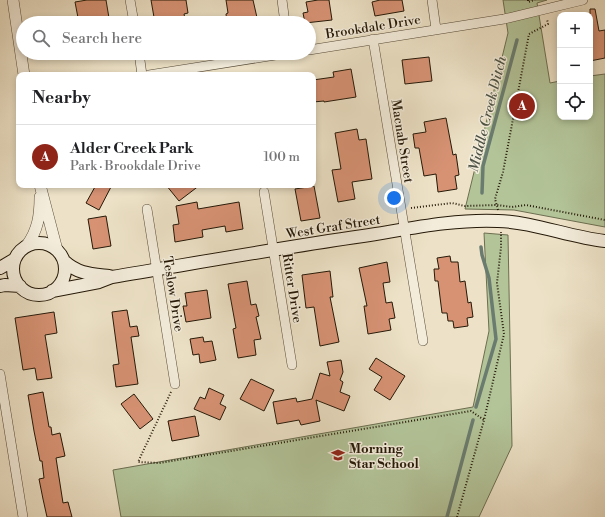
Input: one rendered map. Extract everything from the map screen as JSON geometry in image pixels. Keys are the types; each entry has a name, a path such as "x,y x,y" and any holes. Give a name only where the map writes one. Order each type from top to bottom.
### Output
{"main road":[{"name":"West Graf Street","path":"52,291 92,284 112,276 273,249 443,223 500,221 524,224 605,241"},
{"path":"0,268 14,260 27,245 39,242 52,246 61,255 64,261 64,275 58,287 52,291 46,294 32,294 20,286 13,274 14,260"},
{"name":"West Graf Street","path":"64,261 77,271 112,276"},
{"path":"0,286 20,286"}],"street":[{"path":"13,0 16,20"},
{"path":"130,0 133,16"},
{"path":"282,0 284,16"},
{"path":"432,0 436,29"},
{"name":"Brookdale Drive","path":"316,49 504,19 583,0"},
{"name":"Macnab Street","path":"373,39 423,341"},
{"path":"22,60 24,72"},
{"path":"140,60 142,72"},
{"path":"168,72 244,60"},
{"path":"27,245 36,230 40,188"},
{"path":"41,188 57,250"},
{"name":"Ritter Drive","path":"264,192 292,365"},
{"name":"Teslow Drive","path":"147,209 175,384"},
{"path":"0,374 22,517"}],"path":[{"path":"528,0 528,2 535,0"},
{"path":"457,517 484,420 504,334 497,283 501,247 500,221 495,199 503,172 530,34 548,24 547,9"},
{"path":"410,209 452,202 465,206 497,205 512,207 526,205 605,220"},
{"path":"175,384 138,462 159,463 471,411 484,420"}],"green space":[{"path":"503,0 547,0 537,3 550,83 557,82 557,120 593,120 593,76 605,74 605,227 514,210 465,209 508,33"},
{"name":"Morning Star School","path":"484,233 508,235 512,446 479,517 121,517 113,470 473,407 489,331"}],"building":[{"path":"87,0 106,0 109,16 78,16 75,2"},
{"path":"151,0 186,0 188,13 184,14 184,16 154,16"},
{"path":"226,0 253,0 257,16 226,16 226,14 228,13"},
{"path":"329,0 332,20 316,22 316,16 304,16 303,13 308,12 306,2"},
{"path":"380,0 402,0 404,11 375,16 372,2"},
{"path":"590,9 595,9 599,31 605,30 605,58 593,60 593,12 590,12"},
{"path":"429,57 432,81 405,84 402,60"},
{"path":"351,69 356,97 324,102 316,102 316,80 334,77 333,72"},
{"path":"446,118 453,155 456,154 459,175 455,176 457,189 438,192 436,174 424,176 419,148 415,148 413,134 426,132 424,122"},
{"path":"357,129 359,140 366,139 372,179 352,182 355,199 338,202 332,170 341,169 335,133"},
{"path":"94,188 110,188 99,210 86,203"},
{"path":"168,188 196,188 179,201"},
{"path":"314,188 320,218 301,221 295,189"},
{"path":"197,202 198,209 239,202 243,229 226,232 225,226 202,230 203,237 175,242 173,225 179,224 176,206"},
{"path":"106,216 111,246 93,249 88,219"},
{"path":"450,256 451,262 458,262 460,282 465,281 468,303 471,302 473,317 467,318 468,326 454,328 453,321 448,321 447,313 442,313 438,281 435,281 434,269 439,269 437,258"},
{"path":"387,262 390,282 383,283 386,303 392,302 395,318 389,319 391,330 368,334 364,306 367,306 359,268"},
{"path":"330,271 333,297 330,297 339,342 320,346 314,307 306,308 302,275"},
{"path":"247,281 251,305 256,304 259,316 256,317 261,339 254,340 256,355 238,358 233,329 236,328 228,284"},
{"path":"207,290 211,318 186,322 183,306 187,306 185,293"},
{"path":"127,310 130,327 137,326 139,336 131,337 138,384 116,387 113,365 119,364 112,312"},
{"path":"54,312 57,333 45,335 52,378 37,380 35,368 23,370 15,318"},
{"path":"203,337 204,342 212,341 216,360 200,363 199,354 193,355 190,339"},
{"path":"376,358 405,376 390,400 374,390 382,377 369,369"},
{"path":"341,360 343,372 340,380 343,382 340,392 350,396 344,411 316,400 320,421 301,425 299,420 277,424 273,402 296,398 297,402 312,399 320,373 330,376 327,362"},
{"path":"251,379 274,390 264,411 240,399"},
{"path":"209,388 224,395 220,404 226,407 220,420 194,409 200,397 205,399"},
{"path":"43,392 49,427 51,427 52,435 60,433 65,456 56,458 63,503 68,502 72,517 47,517 39,479 44,478 42,461 40,461 28,395"},
{"path":"134,394 153,419 140,429 121,404"},
{"path":"195,416 199,436 172,441 168,421"}],"waterway":[{"name":"Middle Creek Ditch","path":"482,193 483,166 517,40"},
{"name":"Middle Creek Ditch","path":"476,407 496,339 489,278 481,247"},
{"name":"Middle Creek Ditch","path":"447,517 473,420"}],"place":[{"name":"Alder Creek Park","path":"522,106"},
{"name":"Morning Star School","path":"338,455"}]}
